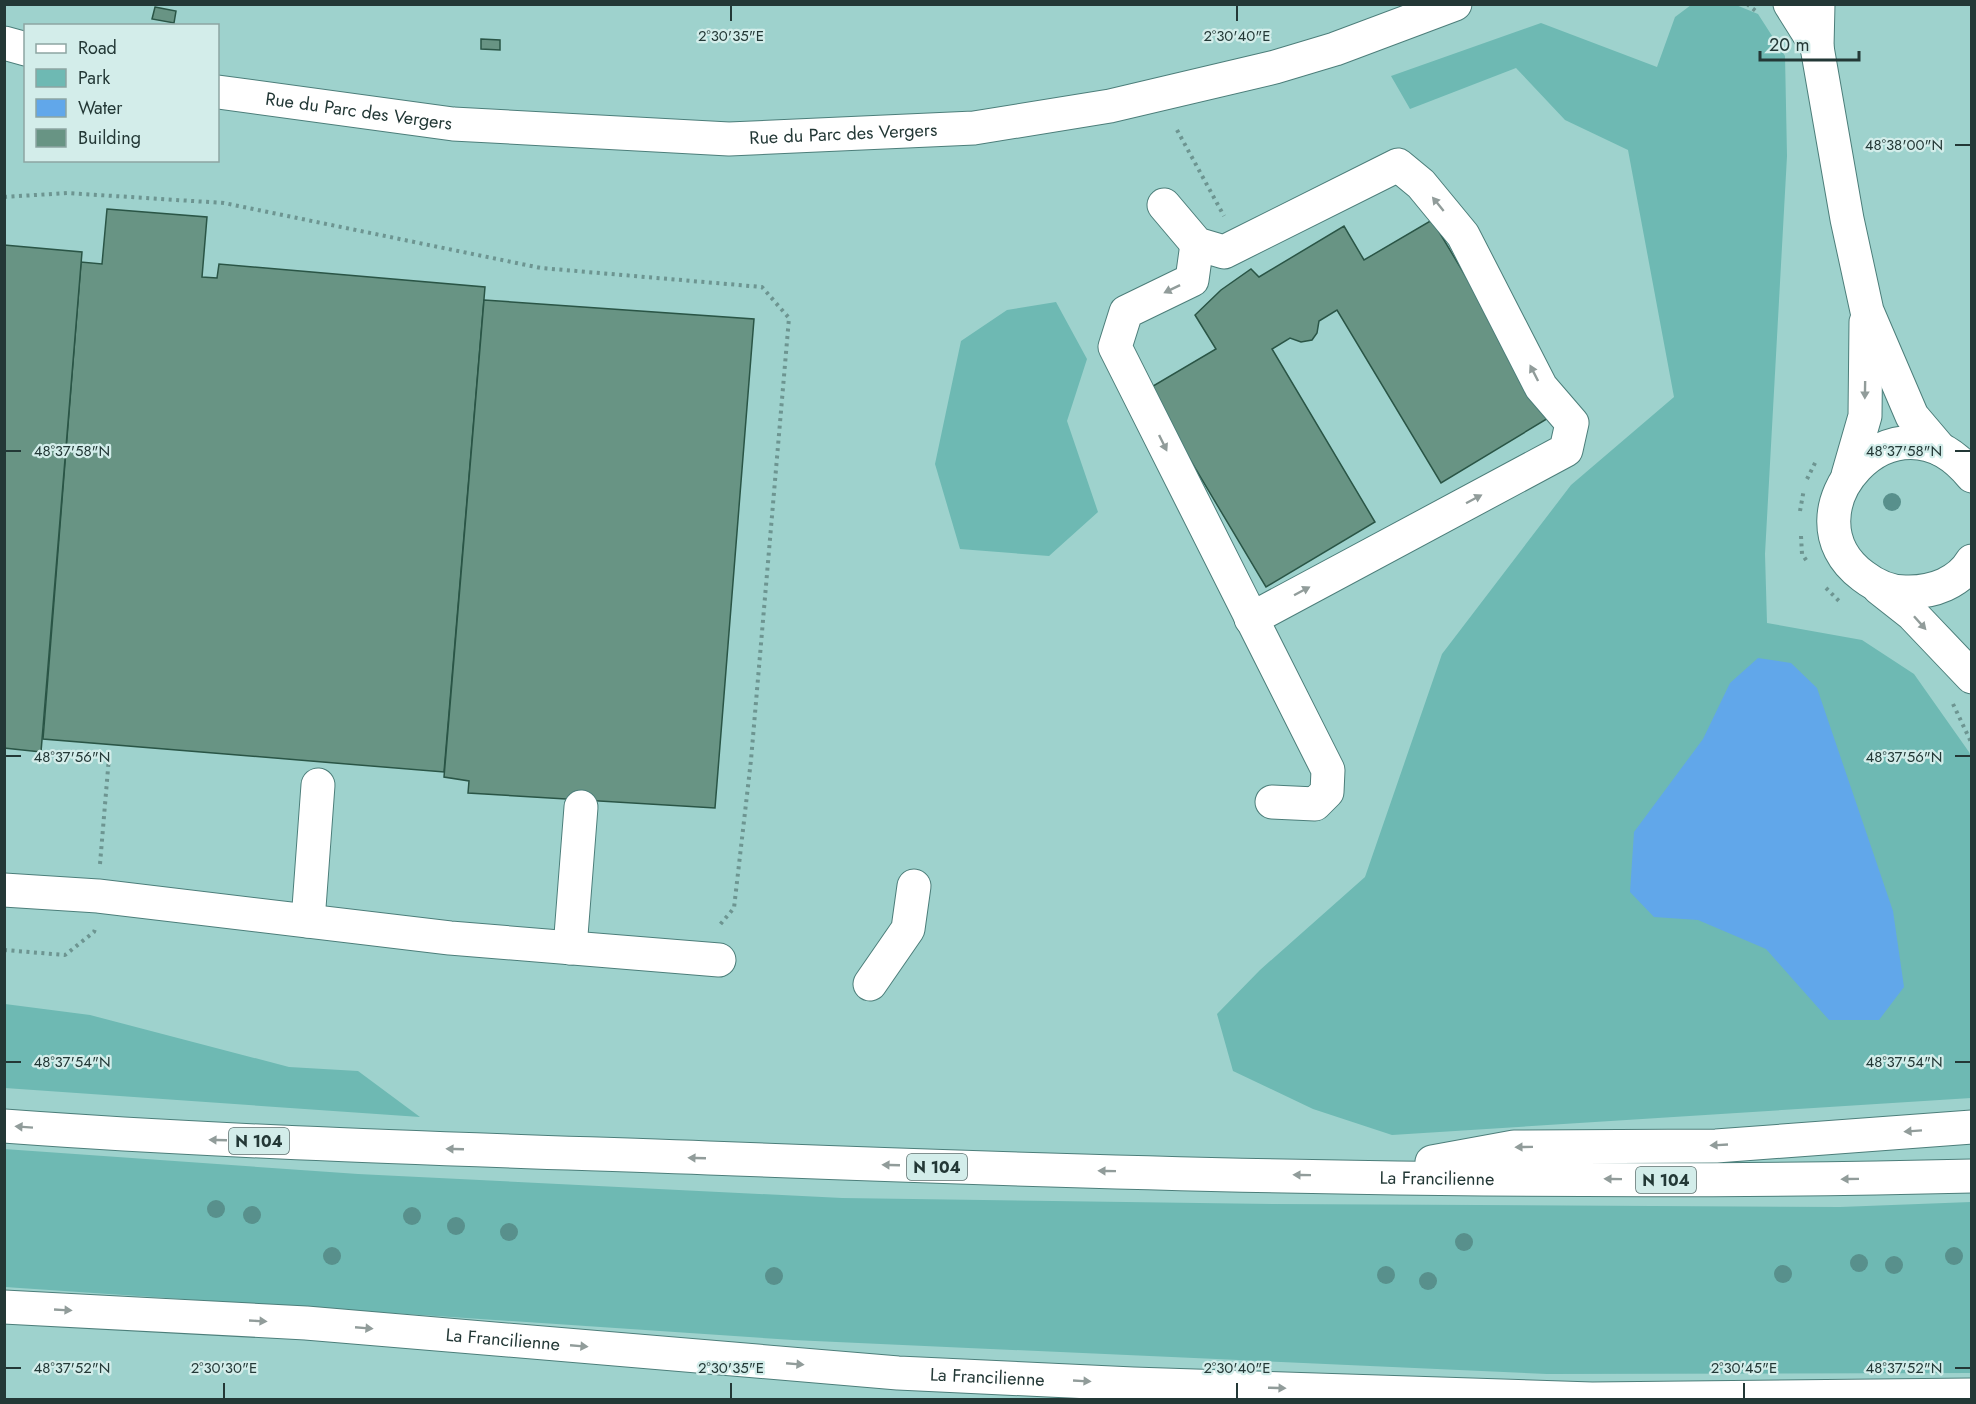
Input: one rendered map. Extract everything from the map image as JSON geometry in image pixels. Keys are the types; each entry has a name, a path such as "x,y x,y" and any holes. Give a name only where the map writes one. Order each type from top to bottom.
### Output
{"main road":[{"name":"Rue du Parc des Vergers","path":"219,92 453,124 729,139 974,128 1110,106 1275,67 1335,49 1455,4"},
{"path":"1790,4 1817,47"},
{"path":"1818,4 1817,47 1847,219 1867,311 1912,416 1940,448 1961,463 1971,476"},
{"path":"4,43 24,48"},
{"path":"1164,205 1197,244 1224,252 1398,165 1421,184 1463,235 1541,387 1572,423 1566,450 1251,619"},
{"path":"1197,244 1192,280 1126,312 1115,347 1251,619 1285,715 1328,770 1327,792 1315,804 1272,802"},
{"path":"1867,311 1865,416 1848,475 1837,498 1836,532 1841,548 1854,570 1912,614 1971,677"},
{"path":"1848,475 1866,457 1889,445 1915,442 1940,448"},
{"path":"1875,585 1900,593 1925,592 1949,583 1970,570"},
{"path":"308,921 318,785"},
{"path":"570,948 581,807"},
{"path":"870,984 908,929 915,886"},
{"path":"4,890 98,896 450,938 706,959"},
{"name":"La Francilienne","path":"4,1126 155,1137 938,1167 1745,1181 1971,1176"},
{"path":"1361,1176 1514,1147 1716,1146 1971,1127"},
{"name":"La Francilienne","path":"4,1307 306,1323 898,1373 1133,1384 1592,1399 1971,1395"},
{"path":"898,1373 978,1400"}],"path":[{"path":"1177,130 1227,221"},
{"path":"4,197 67,193 224,203 541,268 762,287 789,318 751,760 734,908 706,959"}],"green space":[{"path":"1691,5 1736,5 1758,14 1785,56 1787,156 1765,554 1767,623 1862,640 1914,674 1972,759 1971,1098 1392,1135 1313,1109 1233,1071 1217,1014 1260,970 1365,877 1442,654 1571,485 1674,397 1628,150 1565,120 1516,68 1410,109 1391,76 1541,23 1657,67 1675,17"},
{"path":"1056,302 1087,359 1067,421 1098,512 1049,556 960,549 935,464 961,341 1007,310"},
{"path":"5,1004 90,1015 289,1067 358,1071 420,1117 5,1088"},
{"path":"4,1149 358,1174 842,1198 1274,1204 1840,1207 1971,1202 1971,1373 1547,1374 793,1340 5,1287"}],"water":[{"path":"1758,658 1791,663 1817,688 1893,911 1904,987 1879,1020 1829,1020 1766,949 1698,920 1654,917 1630,892 1634,832 1703,739 1730,683"}],"building":[{"path":"155,7 176,11 174,23 152,19"},
{"path":"481,39 500,40 500,50 481,49"},
{"path":"107,209 207,217 202,277 217,278 219,264 485,287 444,772 43,739 81,262 102,264"},
{"path":"1432,220 1550,417 1441,483 1337,310 1319,321 1317,333 1312,340 1301,342 1290,338 1272,349 1375,522 1266,587 1148,389 1216,349 1195,315 1221,290 1251,269 1259,277 1344,226 1364,260"},
{"path":"4,245 82,252 41,752 4,748"},
{"path":"484,300 754,319 715,808 468,793 469,781 444,777"}]}
